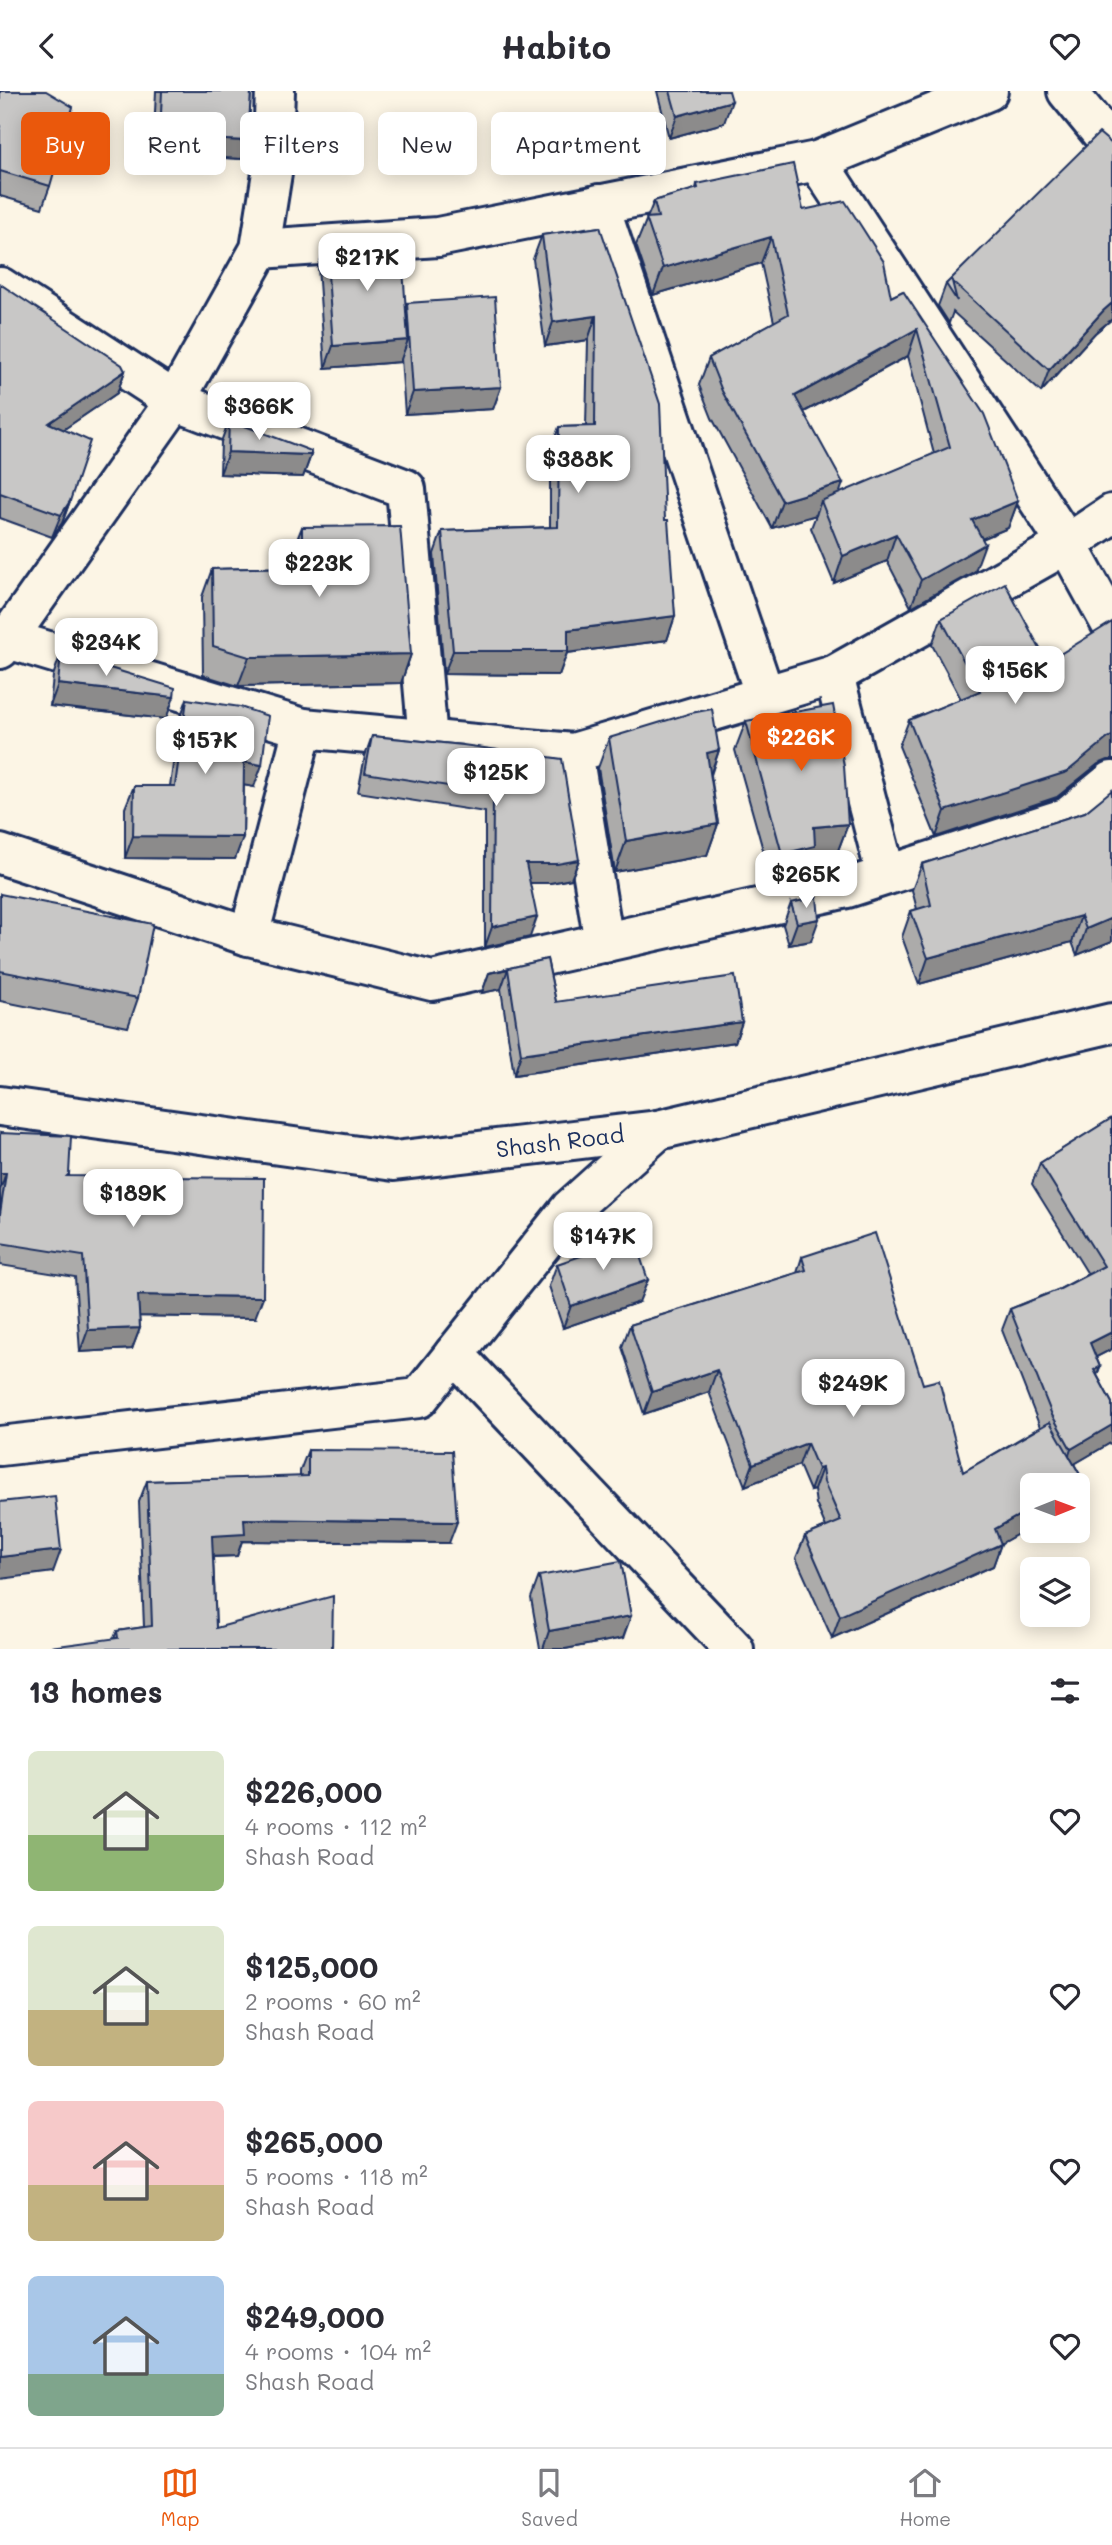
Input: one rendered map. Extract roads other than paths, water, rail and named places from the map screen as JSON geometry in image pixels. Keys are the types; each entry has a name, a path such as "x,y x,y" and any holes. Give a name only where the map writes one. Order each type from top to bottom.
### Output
{"street":[{"path":"275,91 272,173 260,249 175,401 4,644 303,728 573,753 834,675 1067,544 1112,514"},
{"path":"260,249 438,237 817,161 988,91"},
{"path":"1067,91 1112,146"},
{"path":"817,161 1067,544 1112,627"},
{"path":"599,204 765,696"},
{"path":"0,287 175,401 406,489 428,740"},
{"path":"834,675 886,875"},
{"path":"249,936 303,728"},
{"path":"573,753 604,943"},
{"path":"0,854 249,936 432,981 847,888 1068,817 1112,781"},
{"name":"Shash Road","path":"0,1106 394,1161 658,1130 1112,1023"},
{"path":"0,1446 419,1398 570,1209 658,1130"},
{"path":"454,1354 731,1648"}]}
